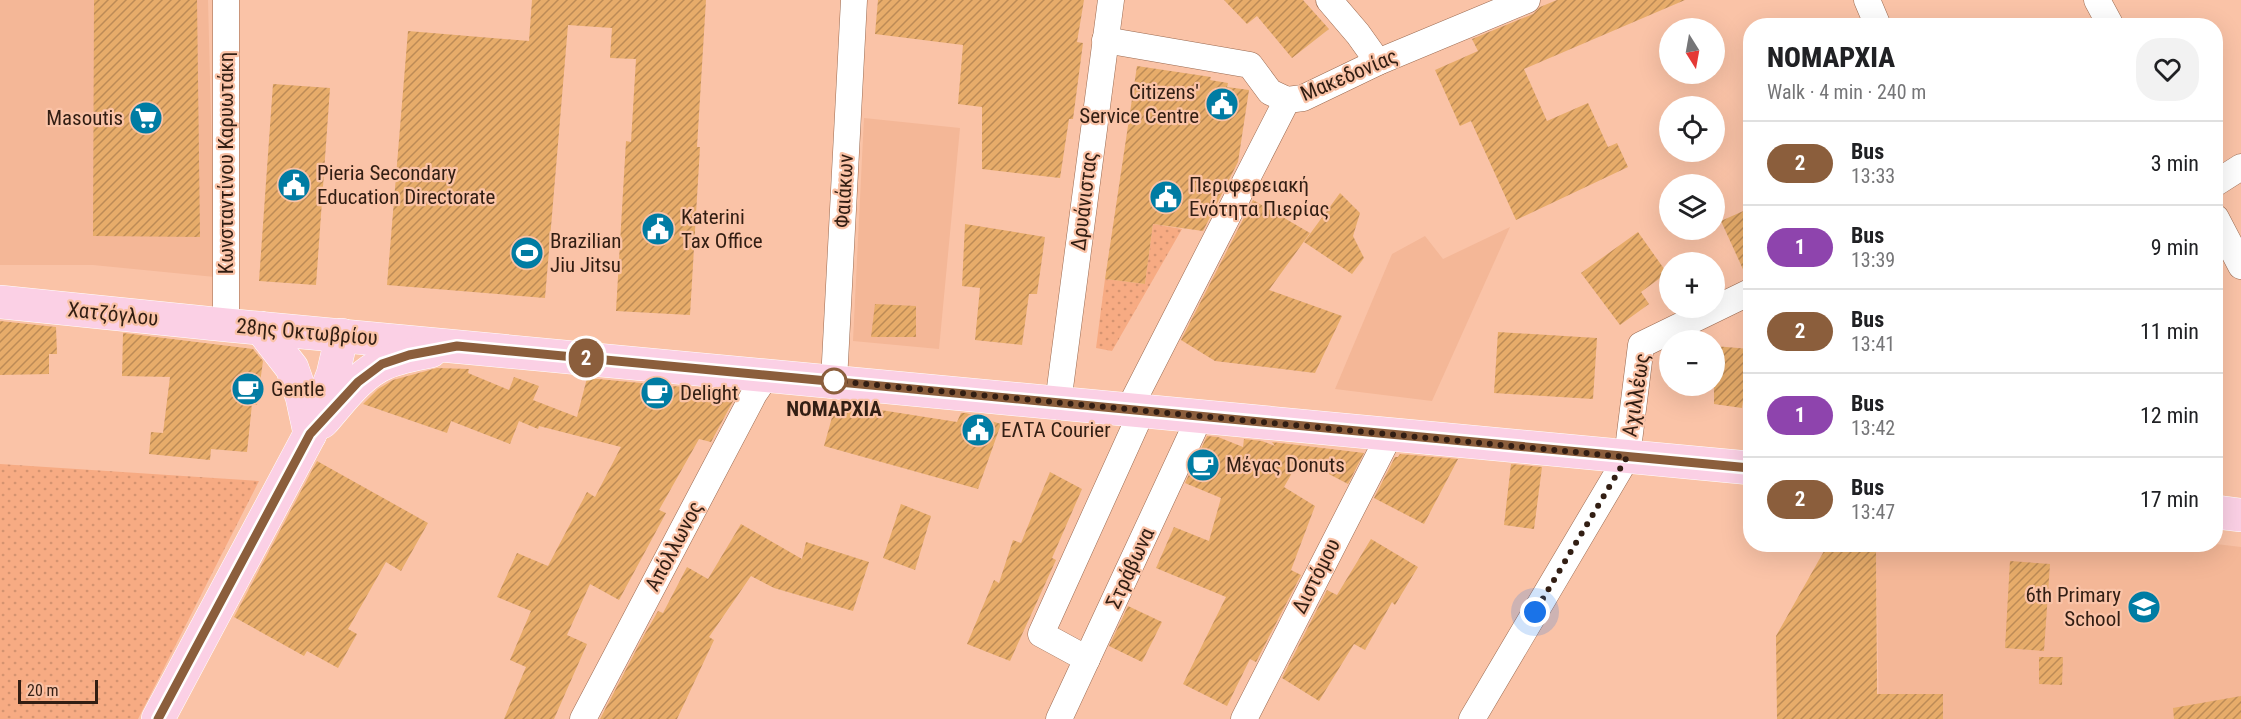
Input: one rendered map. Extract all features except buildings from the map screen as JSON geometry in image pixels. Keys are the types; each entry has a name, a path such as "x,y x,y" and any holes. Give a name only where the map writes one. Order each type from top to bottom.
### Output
{"main road":[{"name":"Χατζόγλου","path":"0,302 226,325"},
{"name":"28ης Οκτωβρίου","path":"226,325 1743,467"},
{"path":"261,328 292,369 303,397 310,434"},
{"path":"158,719 310,434 333,374 342,335"},
{"path":"310,434 358,382 382,364 409,355 457,346"},
{"path":"2223,513 2241,515"}],"street":[{"name":"Κωνσταντίνου Καρυωτάκη","path":"226,0 226,325"},
{"name":"Φαιάκων","path":"834,381 854,0"},
{"name":"Δρυάνιστας","path":"1058,403 1111,0"},
{"path":"1329,0 1378,62"},
{"name":"Μακεδονίας","path":"1105,40 1250,65 1270,92 1287,99 1303,98 1378,62 1527,0"},
{"path":"1867,0 1875,18"},
{"path":"2097,0 2107,18"},
{"path":"1087,659 1041,634 1136,410 1287,99"},
{"path":"2223,179 2241,167"},
{"path":"2223,231 2241,266"},
{"name":"Αχιλλέως","path":"1627,457 1641,345 1743,295"},
{"name":"Απόλλωνος","path":"583,719 754,394 767,375"},
{"name":"Στράβωνα","path":"1059,719 1200,416"},
{"name":"Διστόμου","path":"1244,719 1390,434"},
{"path":"1472,719 1627,457"}],"shaded area":[{"path":"0,0 208,0 215,277 93,265 0,265"},
{"path":"864,118 960,128 939,349 853,341"},
{"path":"1153,224 1182,229 1112,351 1096,348 1105,279 1145,284"},
{"path":"1510,227 1432,401 1335,389 1392,254 1425,236 1443,259"},
{"path":"0,464 259,481 138,719 0,719"},
{"path":"2223,545 2241,547 2241,719 1879,719 1876,552 2223,552"}],"bus line":[{"name":"2","path":"158,719 310,434 358,382 382,364 409,355 457,346 1743,467"}],"place":[{"name":"Citizens' Service Centre","path":"1222,104"},
{"name":"Masoutis","path":"146,118"},
{"name":"Pieria Secondary Education Directorate","path":"294,185"},
{"name":"Περιφερειακή Ενότητα Πιερίας","path":"1166,197"},
{"name":"Katerini Tax Office","path":"658,229"},
{"name":"Brazilian Jiu Jitsu","path":"527,253"},
{"name":"ΝΟΜΑΡΧΙΑ","path":"834,381"},
{"name":"Gentle","path":"248,389"},
{"name":"Delight","path":"657,393"},
{"name":"ΕΛΤΑ Courier","path":"978,430"},
{"name":"Μέγας Donuts","path":"1203,465"},
{"name":"6th Primary School","path":"2144,607"}],"route":[{"path":"834,381 1627,457 1535,612"}]}
